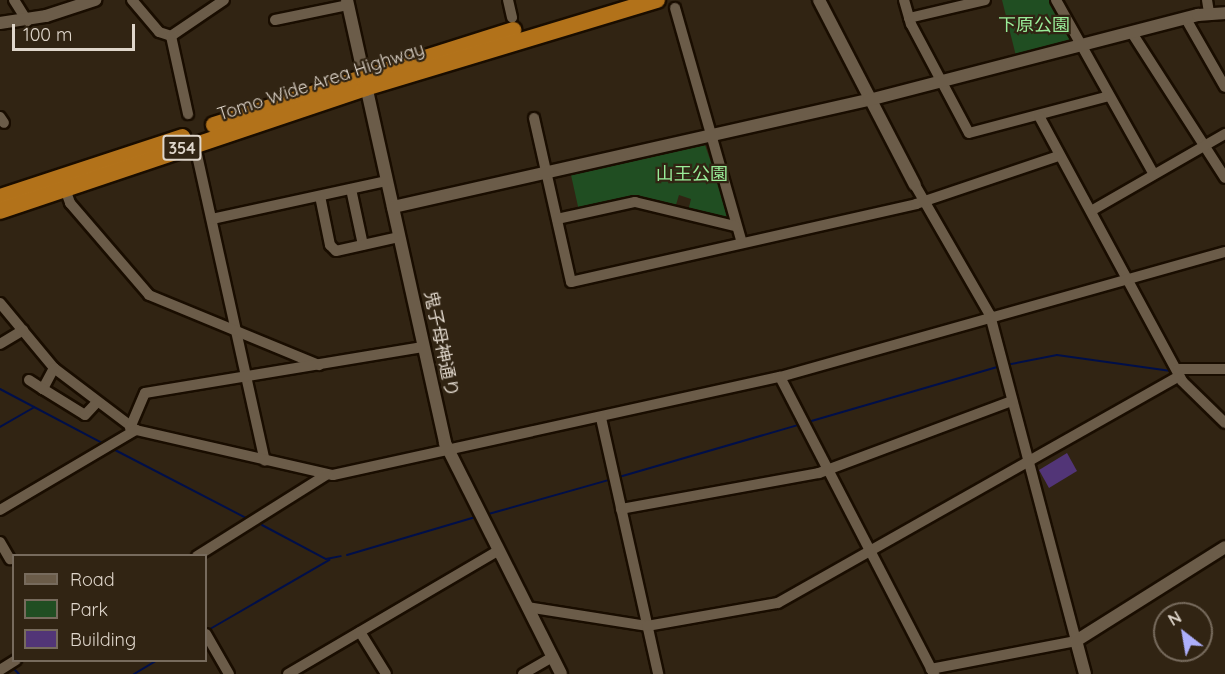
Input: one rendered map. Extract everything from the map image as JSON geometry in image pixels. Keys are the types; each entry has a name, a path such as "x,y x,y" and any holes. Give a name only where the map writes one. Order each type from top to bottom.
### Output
{"highway":[{"name":"Tomo Wide Area Highway","path":"0,197 620,0"},
{"name":"Tomo Wide Area Highway","path":"0,211 364,82 657,0"}],"street":[{"path":"14,0 27,21"},
{"path":"0,23 27,21 74,4 95,0"},
{"path":"132,0 159,32 171,36"},
{"path":"171,36 224,0"},
{"path":"508,0 512,18"},
{"path":"819,0 869,100 915,185 927,201 990,321 1085,674"},
{"path":"904,0 909,18 969,133 1109,96"},
{"path":"909,18 985,0"},
{"path":"1056,0 1153,173"},
{"path":"274,20 347,2"},
{"name":"鬼子母神通り","path":"347,2 448,451 561,674"},
{"path":"393,207 869,100 1186,19 1208,6 1225,13"},
{"path":"675,8 735,226 742,243"},
{"path":"1186,19 1225,87"},
{"path":"1132,33 1225,178"},
{"path":"171,36 188,114"},
{"path":"1039,116 1178,372 1225,423"},
{"path":"534,118 571,282 927,201 1059,156"},
{"path":"1091,211 1153,173 1225,134"},
{"path":"197,155 265,461"},
{"path":"212,219 387,181"},
{"path":"65,189 72,205 149,295 319,365"},
{"path":"351,189 363,245"},
{"path":"320,196 332,248 363,245 399,237"},
{"path":"557,219 635,202 735,226"},
{"path":"199,554 326,476 601,418 780,377 990,321 1225,252"},
{"path":"0,303 54,368 133,429 326,476"},
{"path":"0,344 23,330"},
{"path":"0,510 133,429 145,393 424,347"},
{"path":"43,389 54,368"},
{"path":"527,607 647,626 778,603 1029,462 1178,372 1225,369"},
{"path":"780,377 933,671 1076,641 1225,547"},
{"path":"29,380 85,415 98,402"},
{"path":"621,509 827,470 1012,401"},
{"path":"601,418 658,674"},
{"path":"0,542 10,559"},
{"path":"288,674 498,551"},
{"path":"360,632 386,674"},
{"path":"207,636 229,674"},
{"path":"523,674 552,657"},
{"path":"0,670 13,662"}],"green space":[{"name":"下原公園","path":"1002,0 1051,0 1073,37 1070,42 1016,56"},
{"name":"山王公園","path":"705,145 730,217 727,221 688,211 691,199 679,195 675,208 636,199 579,211 571,175"}],"building":[{"path":"1067,453 1077,471 1049,488 1039,470"}],"waterway":[{"path":"1006,365 1057,355 1171,371"},
{"path":"808,422 997,367"},
{"path":"1196,374 1214,374"},
{"path":"0,389 104,444"},
{"path":"0,427 34,407"},
{"path":"619,477 798,425"},
{"path":"115,450 248,519"},
{"path":"485,515 609,480"},
{"path":"347,555 475,517"},
{"path":"262,525 326,559 341,556"},
{"path":"210,629 329,560"},
{"path":"134,674 154,662"},
{"path":"13,668 19,674"}]}
